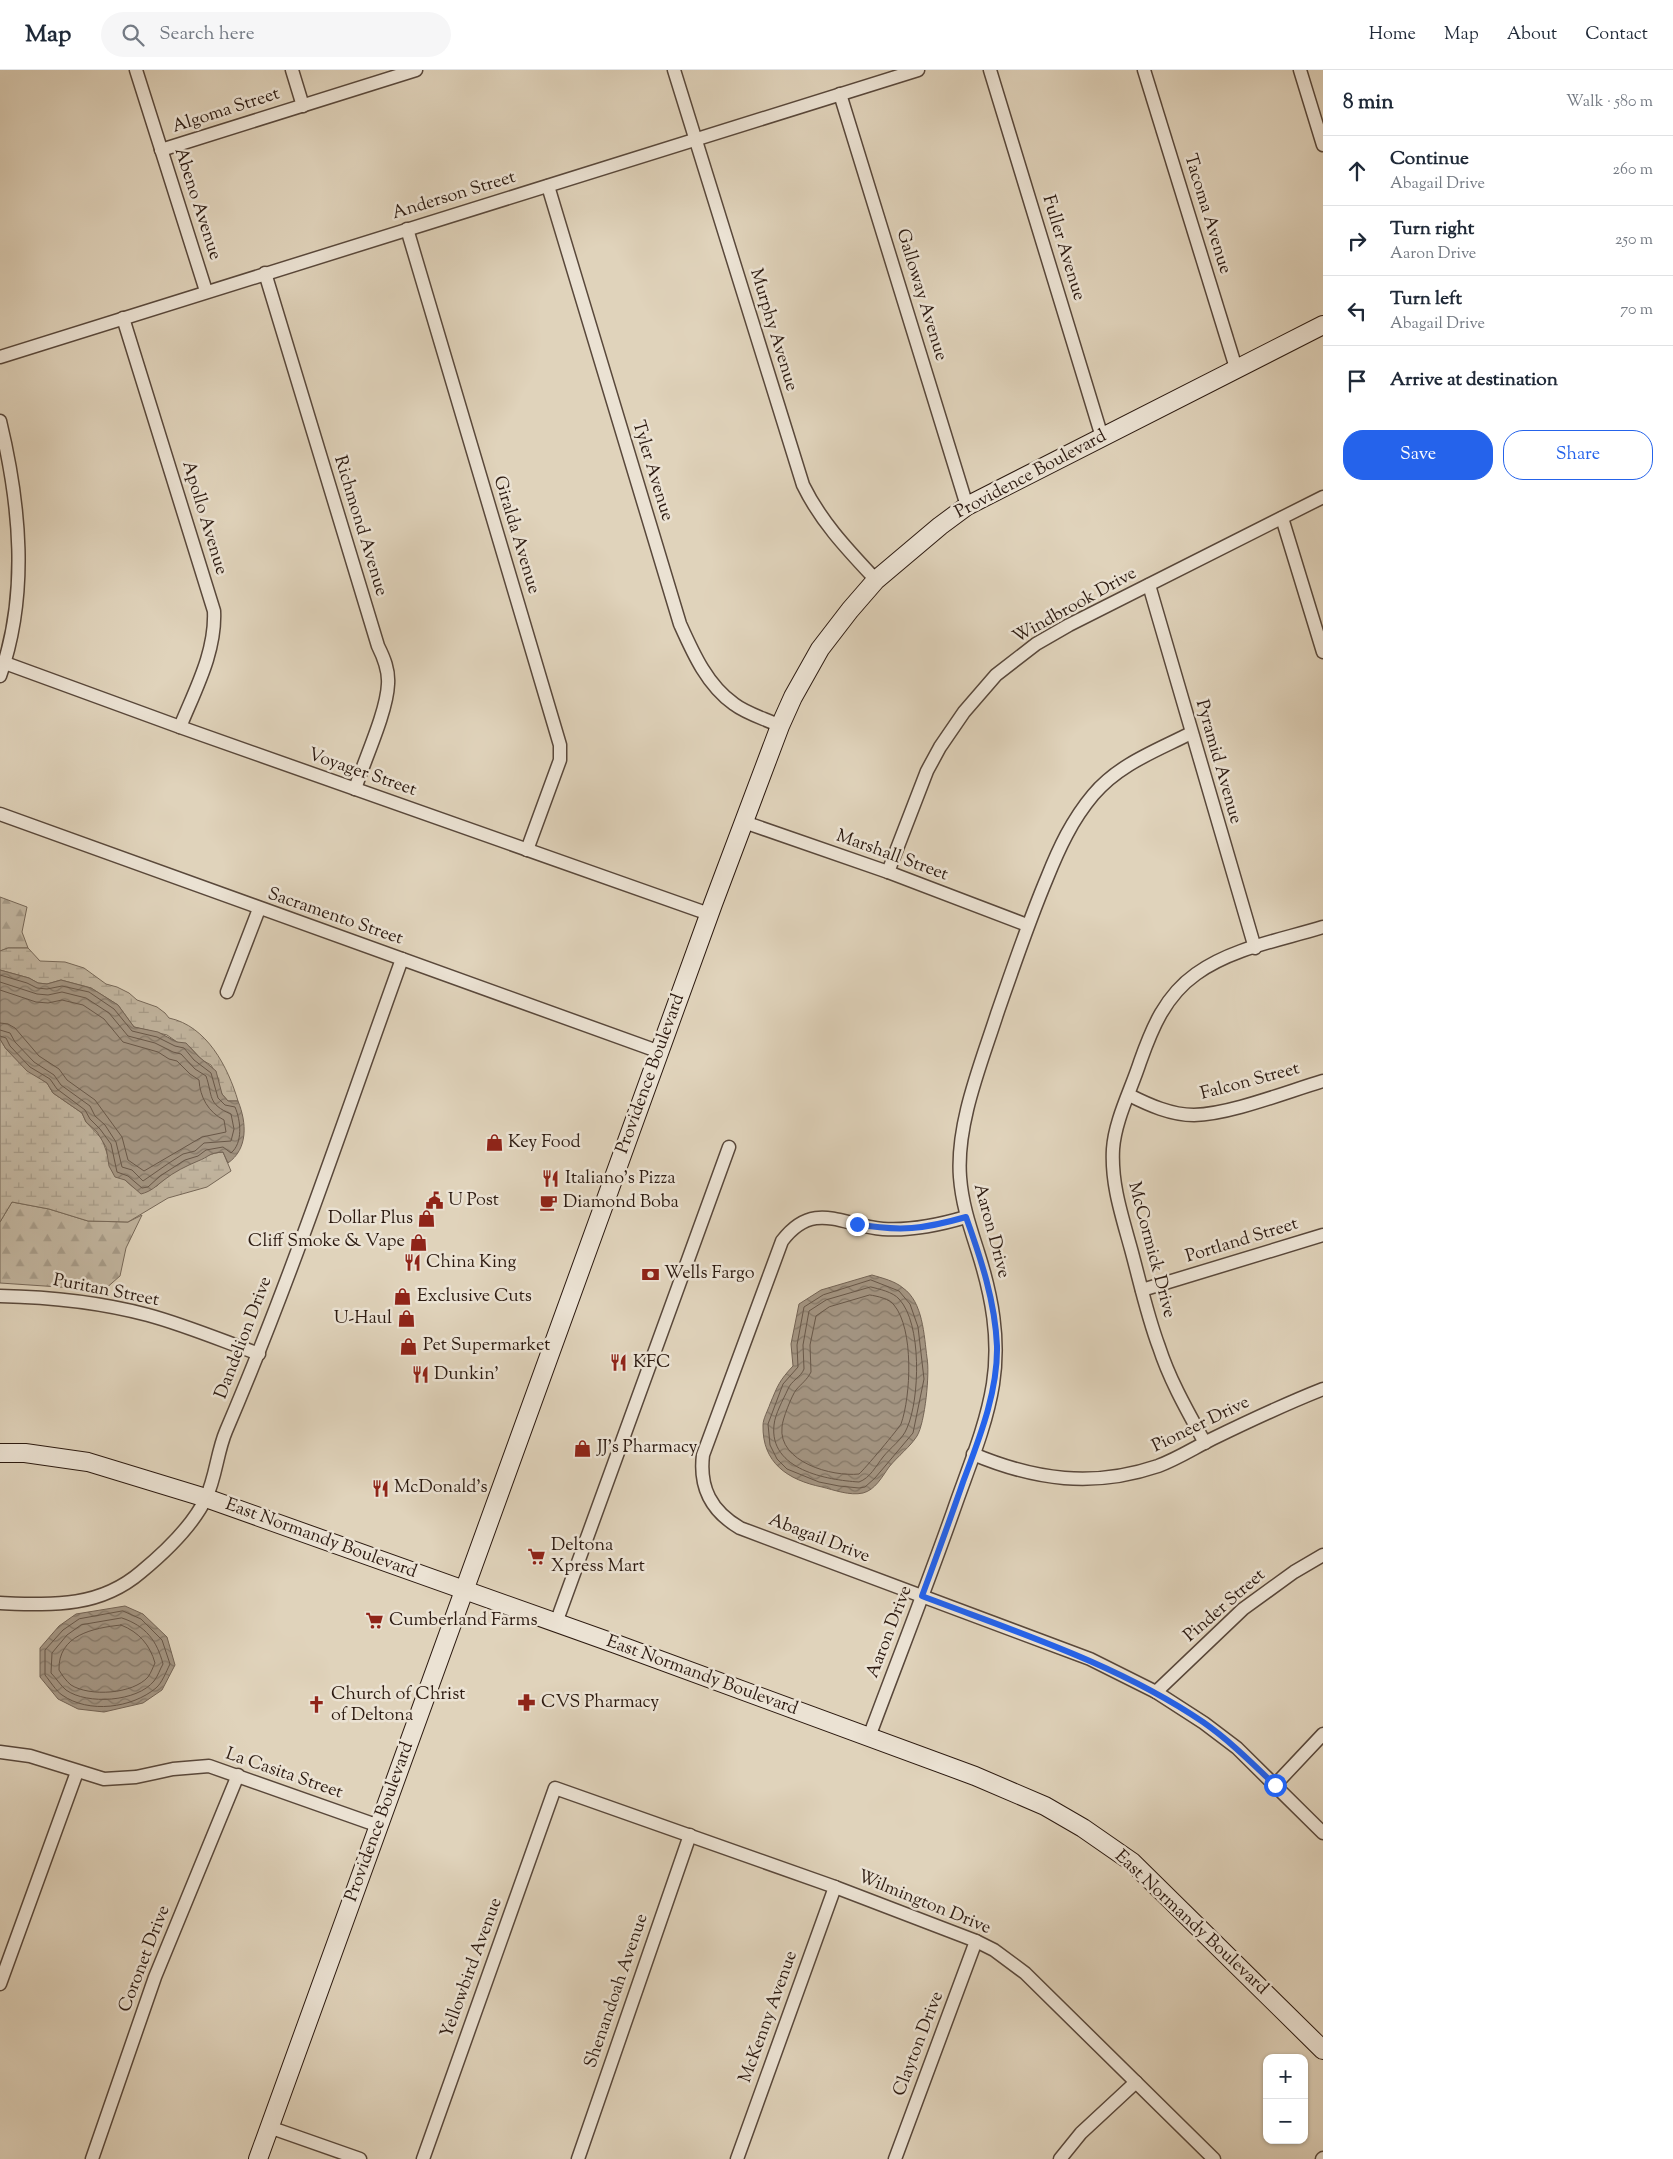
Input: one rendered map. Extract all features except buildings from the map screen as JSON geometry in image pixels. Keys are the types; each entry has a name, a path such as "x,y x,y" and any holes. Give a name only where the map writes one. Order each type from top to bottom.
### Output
{"main road":[{"name":"Providence Boulevard","path":"258,2159 709,914 780,726 793,697 820,649 876,580 900,558 968,506 1323,325"},
{"name":"East Normandy Boulevard","path":"0,1453 25,1453 88,1462 296,1528 975,1776 1045,1806 1083,1828 1132,1862 1323,2050"}],"street":[{"name":"Abeno Avenue","path":"136,70 206,291"},
{"path":"292,70 303,106"},
{"name":"Algoma Street","path":"161,150 416,70"},
{"name":"Murphy Avenue","path":"674,70 803,484 812,504 828,528 876,580"},
{"name":"Anderson Street","path":"0,357 206,291 918,70"},
{"name":"Fuller Avenue","path":"990,70 1102,437"},
{"name":"Tacoma Avenue","path":"1144,70 1236,368"},
{"path":"1300,70 1323,145"},
{"name":"Galloway Avenue","path":"840,94 968,506"},
{"name":"Tyler Avenue","path":"548,186 680,624 696,659 715,686 734,705 780,726"},
{"name":"Giralda Avenue","path":"407,229 560,745 560,760 527,850"},
{"name":"Richmond Avenue","path":"265,273 378,646 386,663 388,683 386,700 355,789"},
{"name":"Apollo Avenue","path":"123,318 214,610 215,625 212,647 180,727"},
{"path":"0,421 10,464 16,514 19,566 16,604 5,663 0,676"},
{"name":"Windbrook Drive","path":"888,872 927,771 940,747 964,712 996,675 1044,640 1323,497"},
{"path":"1282,518 1323,652"},
{"name":"Pyramid Avenue","path":"1149,585 1255,948"},
{"name":"Voyager Street","path":"5,663 180,727 709,914"},
{"name":"Aaron Drive","path":"869,1737 973,1454 993,1387 997,1347 992,1302 979,1254 966,1217 959,1174 961,1143 972,1089 1027,925 1063,839 1082,808 1095,792 1128,763 1191,733"},
{"name":"Sacramento Street","path":"0,814 259,909 660,1052"},
{"name":"Marshall Street","path":"744,822 888,872 1027,925"},
{"path":"227,992 259,909"},
{"name":"McCormick Drive","path":"1205,1443 1173,1383 1158,1347 1114,1186 1113,1148 1118,1127 1152,1028 1167,1003 1178,990 1196,974 1225,958 1323,928"},
{"name":"Dandelion Drive","path":"0,1602 54,1605 80,1602 113,1591 140,1573 170,1545 206,1498 224,1437 260,1354 402,959"},
{"name":"Falcon Street","path":"1129,1095 1145,1104 1175,1113 1194,1115 1220,1112 1323,1081"},
{"path":"556,1623 729,1147"},
{"name":"Abagail Drive","path":"966,1217 919,1229 882,1229 836,1217 821,1216 808,1220 791,1230 782,1241 703,1455 701,1472 708,1497 726,1519 740,1528 1090,1660 1156,1692 1204,1723 1236,1748 1323,1834"},
{"name":"Portland Street","path":"1142,1290 1323,1235"},
{"name":"Puritan Street","path":"0,1296 42,1297 108,1306 149,1315 260,1354"},
{"name":"Pioneer Drive","path":"973,1454 1023,1472 1068,1479 1118,1476 1158,1466 1184,1455 1279,1406 1323,1389"},
{"name":"Pinder Street","path":"1156,1692 1243,1609 1294,1572 1323,1555"},
{"path":"1275,1785 1323,1734"},
{"name":"La Casita Street","path":"0,1752 30,1756 77,1772 104,1778 136,1777 173,1769 210,1766 379,1826"},
{"path":"0,1984 5,1954 77,1772"},
{"name":"Coronet Drive","path":"92,2159 155,1977 238,1775"},
{"name":"Wilmington Drive","path":"555,1788 835,1887 976,1941 994,1950 1025,1973 1214,2159"},
{"name":"Yellowbird Avenue","path":"423,2159 555,1788"},
{"name":"Shenandoah Avenue","path":"578,2159 690,1835"},
{"name":"McKenny Avenue","path":"737,2159 835,1887"},
{"name":"Clayton Drive","path":"895,2159 976,1941"},
{"path":"1060,2159 1081,2133 1136,2082"},
{"path":"269,2127 360,2159"}],"green space":[{"path":"0,897 27,907 22,932 28,948 8,948 0,951"},
{"path":"8,948 28,948 40,961 65,962 84,968 106,984 129,993 137,1000 157,1007 169,1018 182,1022 205,1039 214,1050 222,1062 238,1101 228,1101 222,1094 218,1084 219,1080 211,1065 202,1060 190,1047 177,1042 167,1035 134,1027 118,1005 91,988 61,980 47,984 38,983 29,978 0,970 0,951"},
{"path":"0,1039 6,1049 21,1064 47,1083 53,1093 82,1113 86,1122 102,1139 108,1156 125,1180 134,1188 157,1186 187,1164 215,1153 223,1152 231,1171 207,1187 168,1198 128,1222 88,1221 49,1209 12,1202 0,1222"},
{"path":"12,1202 49,1209 88,1221 128,1222 142,1215 126,1248 120,1276 104,1290 0,1283 0,1222"}],"water":[{"path":"0,970 29,978 38,983 47,984 61,980 91,988 118,1005 134,1027 158,1032 177,1042 186,1043 216,1071 222,1094 228,1101 238,1101 243,1118 244,1135 235,1157 228,1163 223,1152 211,1154 180,1169 151,1190 141,1194 125,1180 115,1177 109,1166 106,1147 97,1132 86,1122 82,1113 53,1093 47,1083 27,1071 6,1049 0,1039"},
{"path":"872,1275 900,1286 910,1294 919,1310 928,1365 927,1386 920,1430 917,1436 889,1467 875,1486 863,1493 853,1494 798,1480 779,1468 767,1450 763,1425 777,1388 793,1366 791,1344 799,1304 821,1290"},
{"path":"125,1606 143,1614 167,1637 175,1665 162,1690 143,1703 104,1712 78,1709 58,1699 40,1677 40,1648 59,1626 76,1614"}],"place":[{"name":"Key Food","path":"494,1143"},
{"name":"Italiano's Pizza","path":"551,1179"},
{"name":"U Post","path":"434,1201"},
{"name":"Diamond Boba","path":"549,1203"},
{"name":"Dollar Plus","path":"427,1219"},
{"name":"Cliff Smoke & Vape","path":"419,1242"},
{"name":"China King","path":"412,1263"},
{"name":"Wells Fargo","path":"650,1274"},
{"name":"Exclusive Cuts","path":"403,1297"},
{"name":"U-Haul","path":"406,1319"},
{"name":"Pet Supermarket","path":"409,1346"},
{"name":"KFC","path":"619,1363"},
{"name":"Dunkin'","path":"420,1375"},
{"name":"JJ's Pharmacy","path":"583,1448"},
{"name":"McDonald's","path":"380,1488"},
{"name":"Deltona Xpress Mart","path":"537,1556"},
{"name":"Cumberland Farms","path":"375,1621"},
{"name":"CVS Pharmacy","path":"527,1703"},
{"name":"Church of Christ of Deltona","path":"317,1705"}],"route":[{"path":"857,1224 882,1229 919,1229 966,1217 979,1254 992,1302 997,1347 993,1387 973,1454 922,1596 1090,1660 1156,1692 1204,1723 1236,1748 1275,1785"}]}
